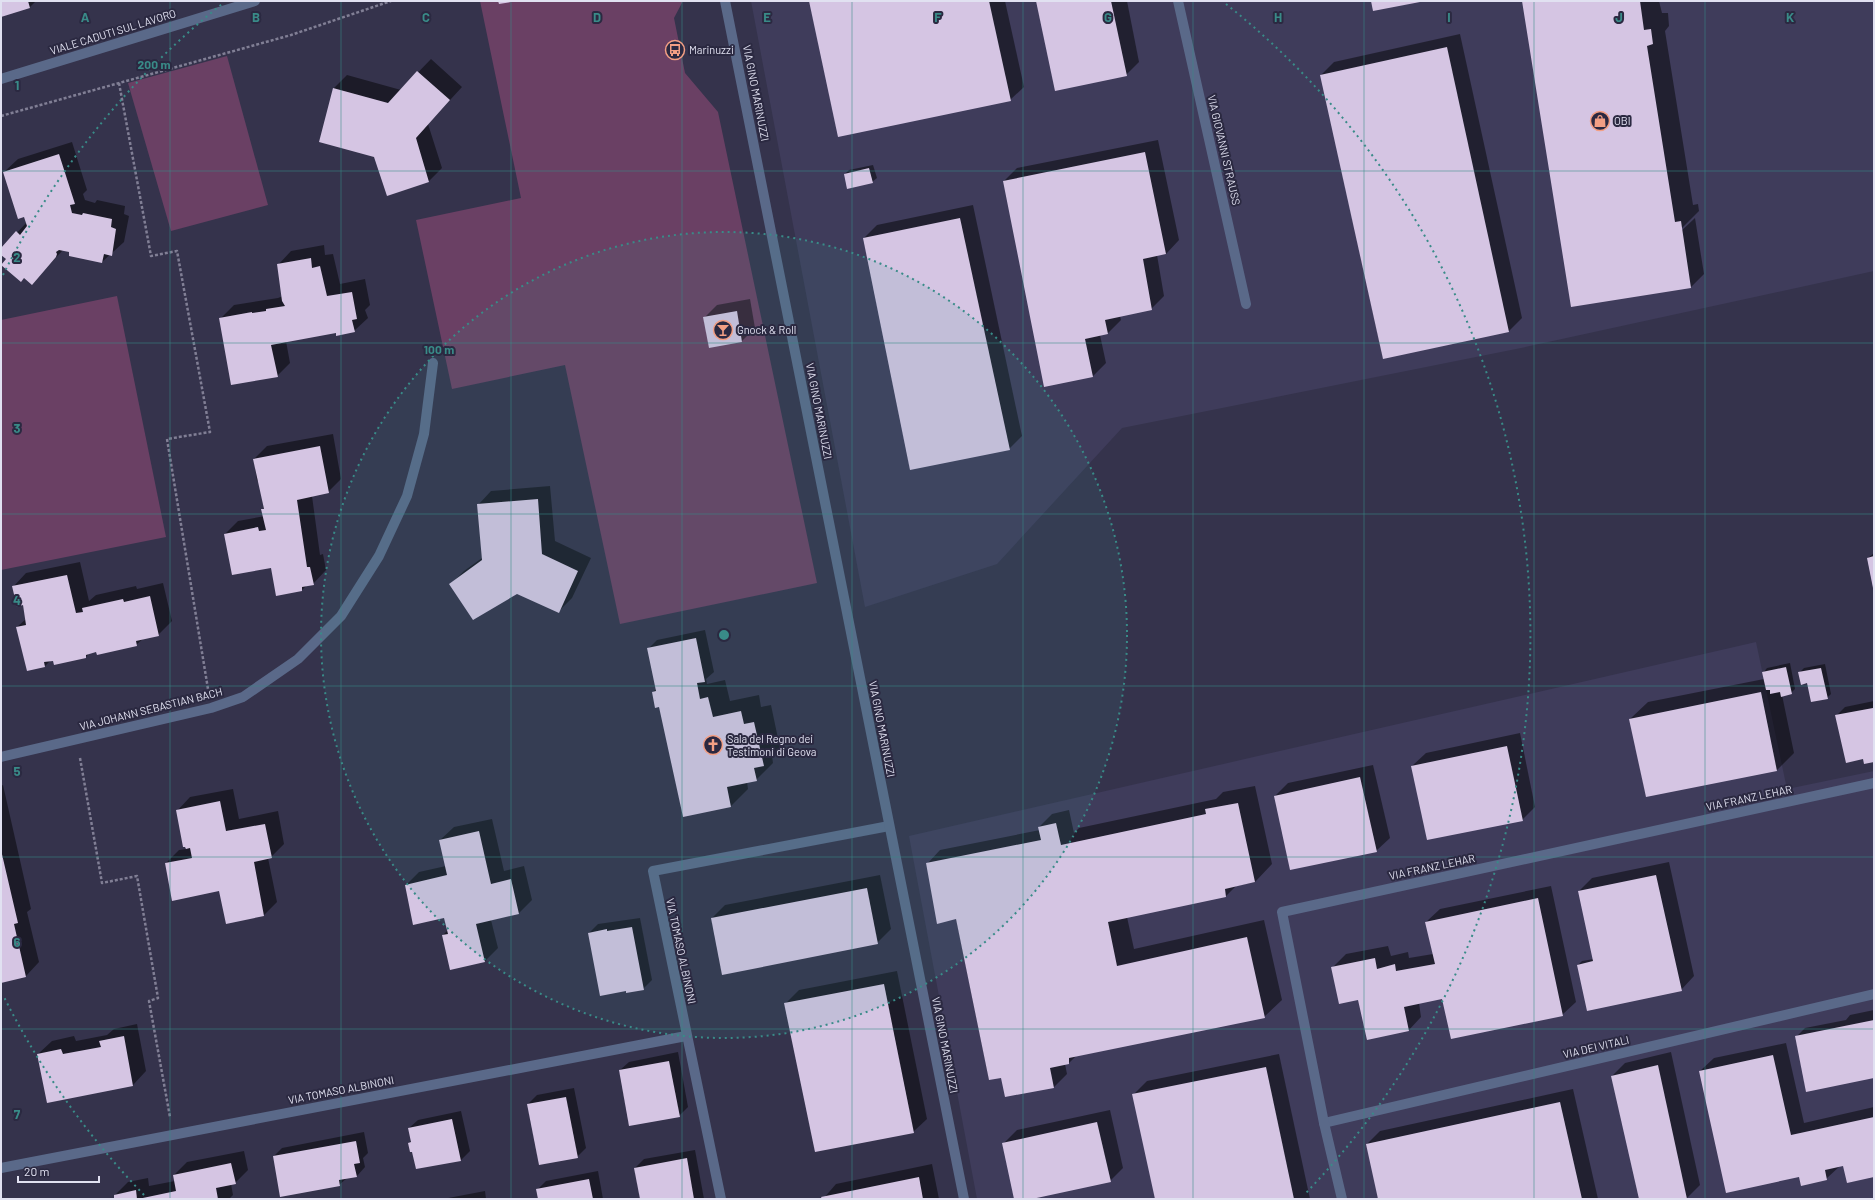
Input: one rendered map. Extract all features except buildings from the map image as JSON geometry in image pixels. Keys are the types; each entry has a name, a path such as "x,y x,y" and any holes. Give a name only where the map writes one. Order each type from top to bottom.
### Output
{"street":[{"name":"VIALE CADUTI SUL LAVORO","path":"1,79 255,1"},
{"name":"VIA GINO MARINUZZI","path":"725,1 964,1199"},
{"name":"VIA GIOVANNI STRAUSS","path":"1178,1 1246,304"},
{"name":"VIA JOHANN SEBASTIAN BACH","path":"1,757 211,708 243,696 298,659 341,616 379,556 407,496 424,434 434,363"},
{"name":"VIA FRANZ LEHAR","path":"1342,1199 1324,1123 1282,912 1874,783"},
{"name":"VIA TOMASO ALBINONI","path":"721,1199 653,871 889,826"},
{"name":"VIA DEI VITALI","path":"1324,1123 1874,994"},
{"name":"VIA TOMASO ALBINONI","path":"1,1168 686,1036"}],"path":[{"path":"1,116 291,35 391,1"},
{"path":"119,83 151,256 177,251 210,432 167,439 211,708"},
{"path":"77,739 102,883 137,876 158,998 149,1000 173,1135"}],"shaded area":[{"path":"480,1 683,1 674,18 685,73 718,112 817,583 620,624 565,365 452,389 416,220 521,198"},
{"path":"751,1 1874,1 1874,271 1521,348 1122,428 997,564 865,607"},
{"path":"227,56 268,205 171,231 128,83"},
{"path":"117,296 166,537 1,570 1,320"},
{"path":"1756,642 1787,789 1874,771 1874,1199 977,1199 909,836"}],"place":[{"name":"Marinuzzi","path":"675,50"},
{"name":"OBI","path":"1600,121"},
{"name":"Gnock & Roll","path":"723,330"},
{"name":"Sala del Regno dei Testimoni di Geova","path":"713,745"}]}
